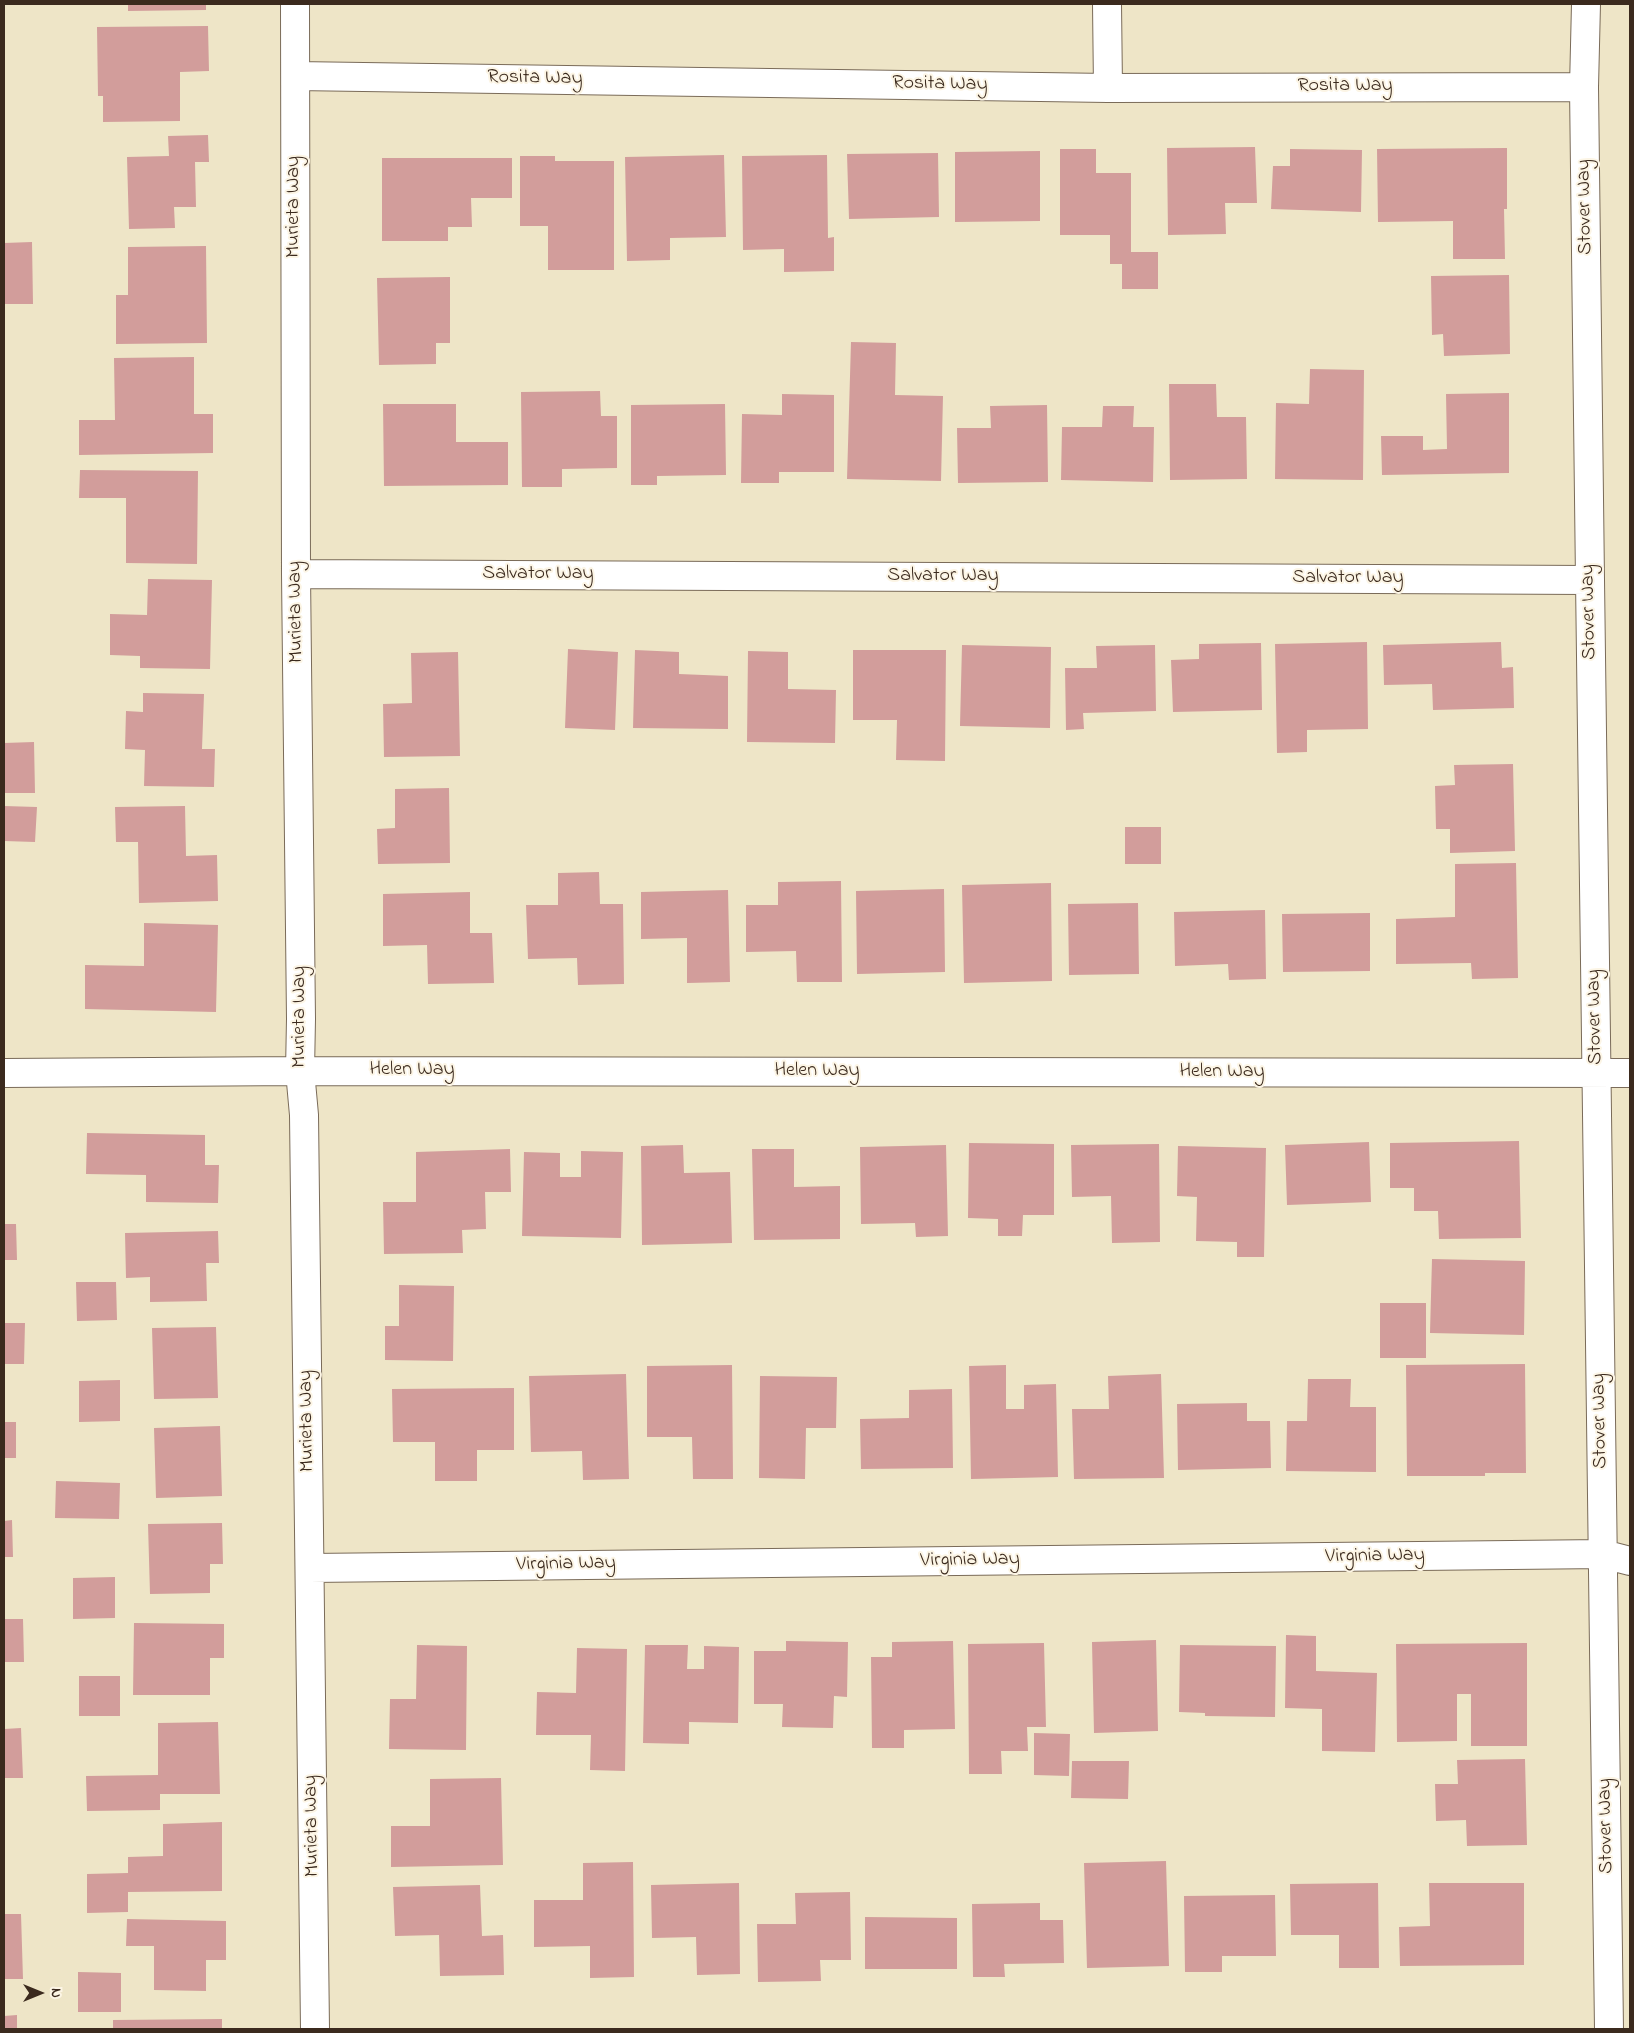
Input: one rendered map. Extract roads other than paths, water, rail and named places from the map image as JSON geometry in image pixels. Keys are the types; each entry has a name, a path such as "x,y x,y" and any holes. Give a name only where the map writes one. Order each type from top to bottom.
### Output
{"street":[{"name":"Murieta Way","path":"295,4 296,574 300,1071 304,1116 315,2029"},
{"path":"1107,4 1108,88"},
{"name":"Stover Way","path":"1586,4 1584,87 1609,2029"},
{"name":"Rosita Way","path":"296,76 1108,88 1584,87"},
{"name":"Salvator Way","path":"296,574 1590,580"},
{"name":"Helen Way","path":"4,1073 300,1071 1630,1073"},
{"name":"Virginia Way","path":"310,1568 1603,1554 1630,1561"}]}
